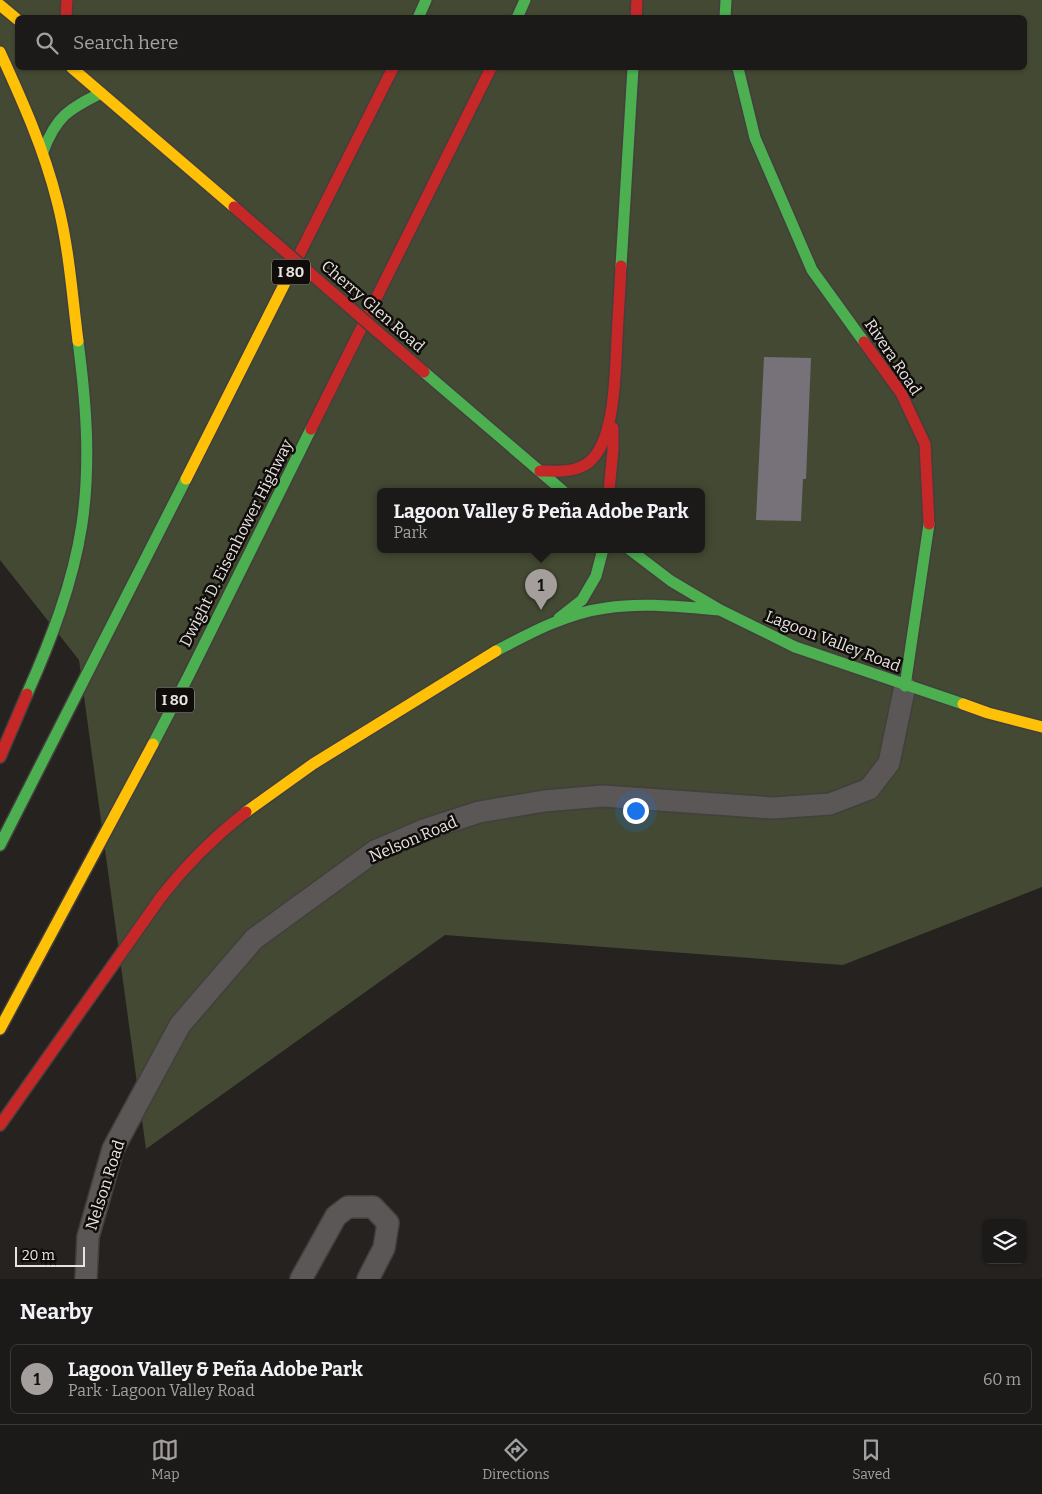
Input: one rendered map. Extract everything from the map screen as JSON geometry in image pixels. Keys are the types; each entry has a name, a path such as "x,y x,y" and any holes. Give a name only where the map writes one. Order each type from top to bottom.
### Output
{"main road":[{"path":"66,15 67,0"},
{"path":"419,15 426,0"},
{"path":"518,15 525,0"},
{"path":"636,15 638,0"},
{"path":"725,15 726,0"},
{"path":"0,5 15,18"},
{"path":"0,52 32,121 54,186 70,273 86,404 88,445 86,489 74,562 64,597 36,671 0,757"},
{"name":"Cherry Glen Road","path":"74,70 559,488"},
{"name":"I 80","path":"0,845 87,676 391,70"},
{"name":"Dwight D. Eisenhower Highway","path":"0,1029 110,826 192,668 491,70"},
{"path":"609,488 614,450 613,401 633,70"},
{"name":"Rivera Road","path":"738,70 755,138 812,270 901,393 924,444 929,530 905,686"},
{"path":"43,152 50,132 71,108 101,93"},
{"path":"540,471 569,471 586,466 602,448 613,401"},
{"path":"0,1125 147,914 183,870 219,835 254,805 297,775 482,660 554,622 582,600 596,576 602,553"},
{"name":"Lagoon Valley Road","path":"635,553 672,580 720,610 794,647 988,714 1042,727"},
{"path":"554,622 604,608 643,606 720,610"}],"street":[{"name":"Nelson Road","path":"86,1279 88,1237 113,1149 180,1025 254,939 375,851 424,830 479,812 544,801 603,796 773,808 830,804 869,789 888,763 905,686"},
{"path":"301,1279 336,1216 348,1207 373,1207 388,1223 384,1248 368,1279"}],"green space":[{"path":"0,0 1042,0 1042,887 843,965 445,935 146,1149 79,660 0,560"}],"building":[{"path":"764,357 811,358 806,479 803,479 801,521 756,520"}],"traffic: fast":[{"path":"419,15 426,0"},
{"path":"518,15 525,0"},
{"path":"725,15 726,0"},
{"path":"621,266 633,70"},
{"path":"738,70 755,138 812,270 864,342"},
{"path":"43,152 53,130 65,115 80,104 101,93"},
{"path":"27,694 60,611 73,568 82,524 87,455 78,341"},
{"path":"424,372 559,488"},
{"path":"153,744 311,429"},
{"path":"0,845 186,479"},
{"path":"905,686 929,524"},
{"path":"559,618 582,600 596,576 602,553"},
{"path":"634,553 671,581 720,610 795,647 963,704"},
{"path":"496,651 563,619 591,611 620,606 649,605 720,610"}],"traffic: slow":[{"path":"0,5 15,18"},
{"path":"0,52 39,144 52,182 67,253 78,341"},
{"path":"74,70 234,207"},
{"path":"186,479 292,269"},
{"path":"246,812 313,764 496,651"},
{"path":"963,704 988,713 1042,727"},
{"path":"0,1029 153,744"}],"traffic: jam":[{"path":"66,15 67,0"},
{"path":"636,15 637,0"},
{"path":"292,269 392,70"},
{"path":"311,429 490,70"},
{"path":"234,207 424,372"},
{"path":"540,471 565,471 583,466 597,453 604,439 609,423 614,387 621,266"},
{"path":"864,342 901,393 925,444 929,524"},
{"path":"609,488 613,428"},
{"path":"0,757 27,694"},
{"path":"0,1125 161,897 201,852 246,812"}],"place":[{"name":"Lagoon Valley & Peña Adobe Park","path":"541,610"}]}
